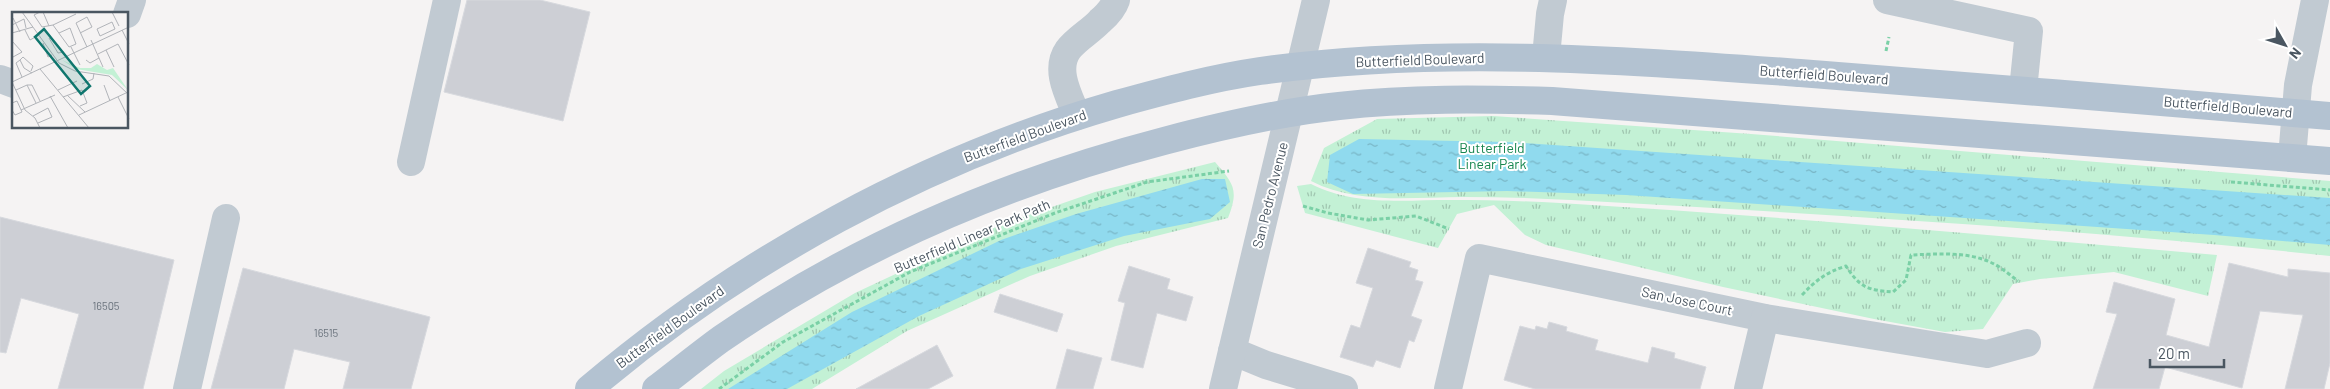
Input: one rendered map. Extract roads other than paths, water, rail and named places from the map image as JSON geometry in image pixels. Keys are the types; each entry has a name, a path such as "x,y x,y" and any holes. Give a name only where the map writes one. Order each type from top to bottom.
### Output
{"main road":[{"name":"Butterfield Boulevard","path":"589,389 620,362 694,307 777,253 824,226 932,172 1013,138 1077,116 1204,82 1300,66 1397,59 1546,57 1709,66 2330,116"},
{"path":"656,389 721,339 795,293 863,254 927,223 1042,177 1124,152 1190,134 1339,106 1397,101 1473,98 1552,101 2330,160"}],"street":[{"path":"128,12 132,0"},
{"path":"411,162 447,0"},
{"path":"1077,116 1064,82 1062,66 1068,50 1097,25 1114,6 1116,0"},
{"name":"San Pedro Avenue","path":"1222,389 1290,114 1316,0"},
{"path":"1546,57 1553,0"},
{"path":"1887,0 2029,31 2023,90"},
{"path":"2292,158 2298,85 2315,0"},
{"path":"0,79 12,83"},
{"path":"187,389 226,218"},
{"name":"San Jose Court","path":"1448,389 1479,258 1765,318 1988,354 2027,343"},
{"path":"1748,389 1765,318"},
{"path":"1232,351 1266,365 1344,389"}],"water":[{"name":"Butterfield Linear Park","path":"1359,139 1508,142 2330,198 2330,245 2214,235 1626,195 1507,191 1353,194 1327,182 1330,155"},
{"path":"1202,179 1225,179 1230,202 1210,219 1124,236 1021,269 919,316 787,389 728,389 852,312 1001,240 1076,214"}]}
